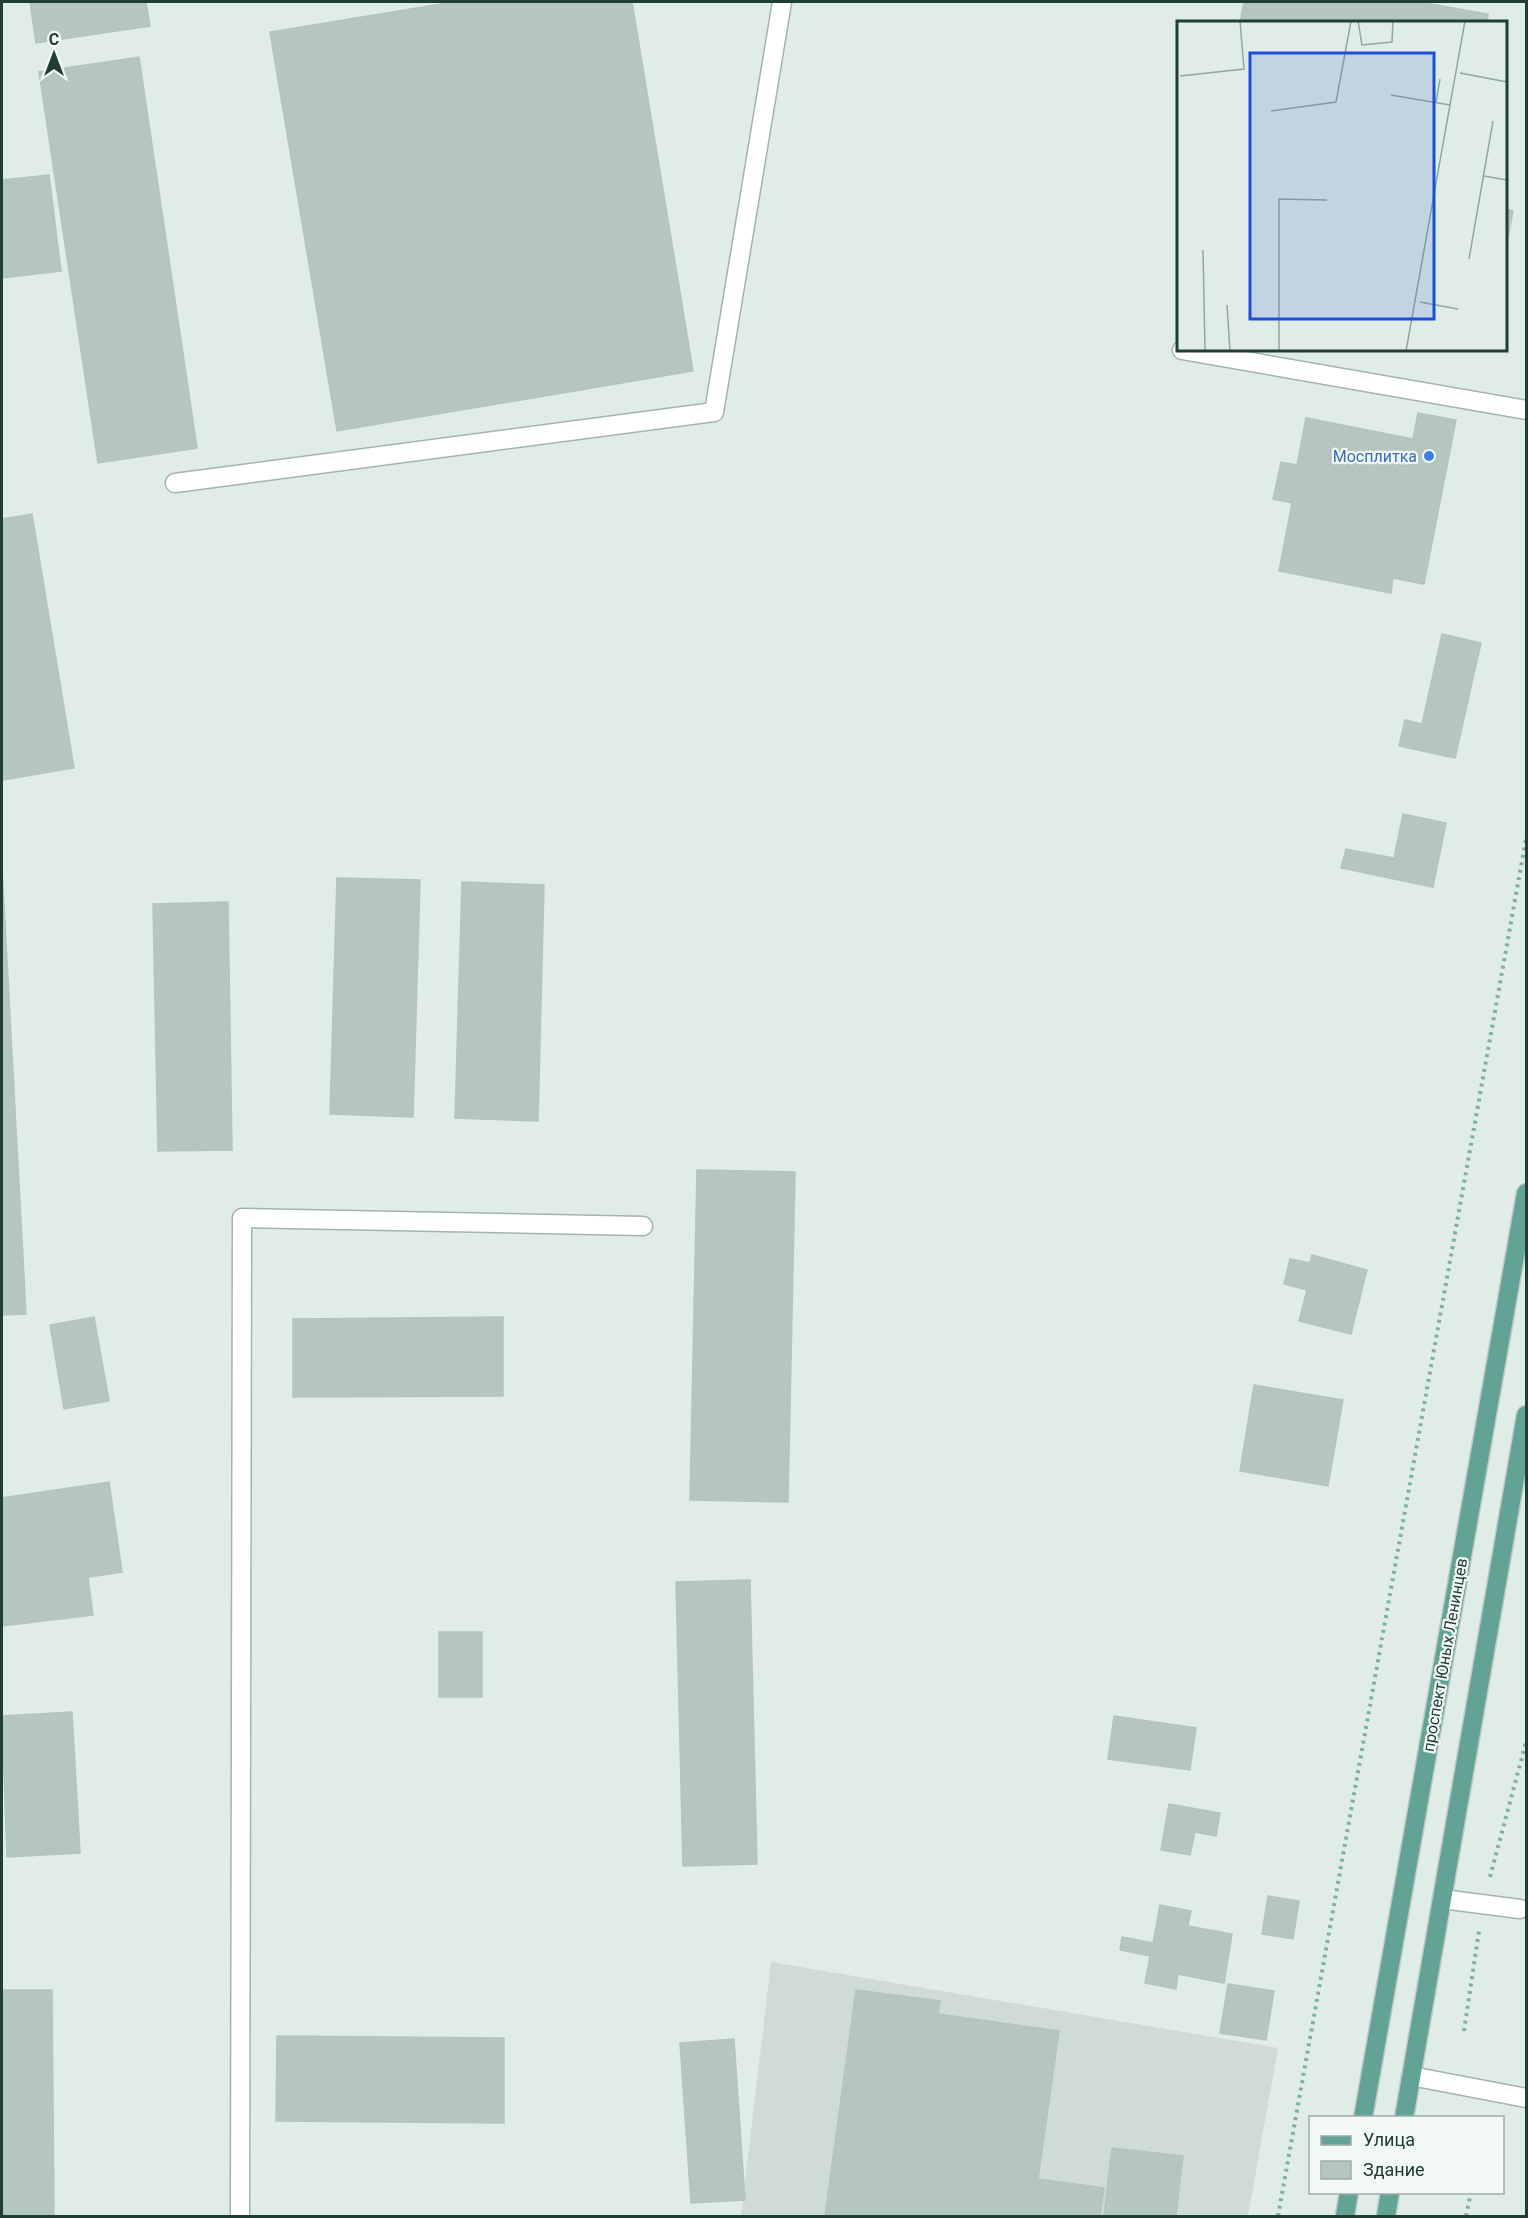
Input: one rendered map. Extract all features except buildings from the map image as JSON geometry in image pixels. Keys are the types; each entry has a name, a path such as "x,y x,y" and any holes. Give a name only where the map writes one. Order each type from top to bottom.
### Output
{"main road":[{"name":"проспект Юных Ленинцев","path":"1363,2116 1527,1193"},
{"path":"1404,2116 1527,1416"},
{"path":"1345,2217 1349,2194"},
{"path":"1386,2217 1390,2194"}],"street":[{"path":"175,483 714,412 782,2"},
{"path":"1189,351 1527,410"},
{"path":"240,2217 242,1218 643,1226"},
{"path":"1442,1899 1520,1909"},
{"path":"1411,2076 1527,2098"}],"path":[{"path":"1278,2217 1527,839"},
{"path":"1466,2217 1471,2194"}],"shaded area":[{"path":"771,1962 1278,2048 1248,2216 741,2216"}],"place":[{"name":"Мосплитка","path":"1429,456"}]}
